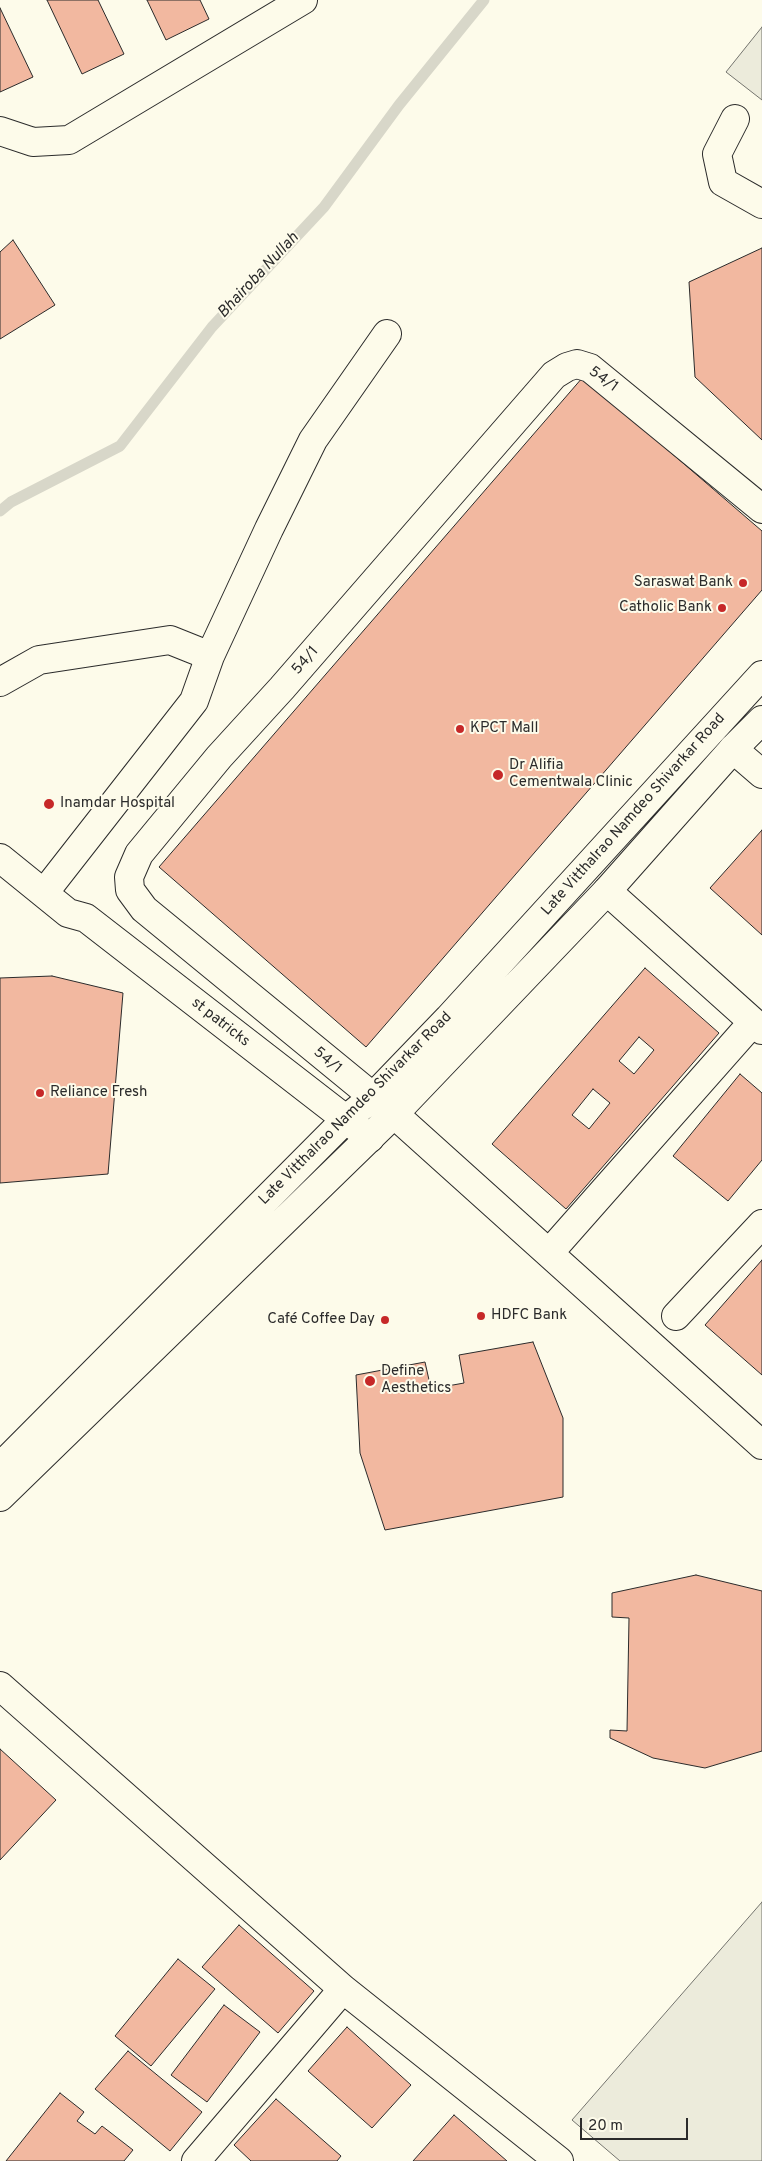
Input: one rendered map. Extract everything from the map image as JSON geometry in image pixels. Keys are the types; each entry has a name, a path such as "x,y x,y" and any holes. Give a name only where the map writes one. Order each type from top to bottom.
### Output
{"street":[{"path":"0,131 33,142 69,140 304,0"},
{"path":"735,119 717,154 723,182 762,204"},
{"path":"44,894 194,701 210,656 313,440 387,334"},
{"name":"54/1","path":"760,1443 394,1114 372,1098 144,909 130,890 129,877 139,854 219,757 282,688 554,375 567,366 578,364 590,368 762,509"},
{"path":"0,682 39,660 170,640 210,656"},
{"name":"Late Vitthalrao Namdeo Shivarkar Road","path":"0,1467 345,1120 372,1098 449,1018 762,674"},
{"name":"Late Vitthalrao Namdeo Shivarkar Road","path":"0,1497 394,1114 607,891 732,749 762,720"},
{"path":"732,749 762,774"},
{"name":"st patricks","path":"0,858 68,913 86,918 370,1138"},
{"path":"549,1253 757,1026 607,891"},
{"path":"676,1316 762,1224"},
{"path":"0,1686 342,1989 559,2161"},
{"path":"196,2161 342,1989"}],"shaded area":[{"path":"762,27 762,100 726,72"},
{"path":"762,1902 762,2161 620,2161 572,2120"}],"building":[{"path":"47,0 98,0 124,54 82,74"},
{"path":"147,0 200,0 209,19 166,40"},
{"path":"0,8 33,77 0,92"},
{"path":"13,240 55,305 0,339 0,252"},
{"path":"762,248 762,440 695,377 689,282"},
{"name":"KPCT Mall","path":"583,377 762,531 762,590 366,1047 159,867"},
{"path":"762,830 762,935 710,888"},
{"path":"645,968 719,1033 566,1209 492,1144","holes":["639,1037 654,1050 634,1074 619,1061","593,1089 610,1103 589,1129 572,1115"]},
{"path":"52,976 123,993 108,1174 0,1183 0,978"},
{"path":"740,1074 762,1093 762,1160 728,1201 673,1156"},
{"path":"762,1260 762,1375 705,1325"},
{"path":"533,1342 563,1418 563,1497 385,1530 360,1453 356,1375 425,1362 431,1389 464,1383 459,1355"},
{"path":"696,1575 762,1591 762,1751 705,1768 653,1758 610,1738 610,1730 627,1731 629,1618 612,1617 612,1593"},
{"path":"0,1749 56,1800 0,1860"},
{"path":"239,1925 314,1991 278,2033 202,1967"},
{"path":"178,1959 215,1989 151,2066 115,2036"},
{"path":"224,2005 260,2032 207,2102 171,2075"},
{"path":"347,2027 411,2085 372,2128 308,2071"},
{"path":"128,2051 202,2112 170,2151 95,2089"},
{"path":"60,2093 84,2112 77,2121 95,2134 102,2126 133,2150 124,2161 6,2161"},
{"path":"276,2099 341,2156 337,2161 251,2161 234,2145"},
{"path":"454,2115 507,2161 413,2161"}],"waterway":[{"name":"Bhairoba Nullah","path":"0,511 11,502 120,446 212,327 324,207 399,105 484,0"}],"place":[{"name":"Saraswat Bank","path":"743,583"},
{"name":"Catholic Bank","path":"722,608"},
{"name":"KPCT Mall","path":"460,729"},
{"name":"Dr Alifia Cementwala Clinic","path":"498,775"},
{"name":"Inamdar Hospital","path":"49,804"},
{"name":"Reliance Fresh","path":"40,1093"},
{"name":"HDFC Bank","path":"481,1316"},
{"name":"Café Coffee Day","path":"385,1320"},
{"name":"Define Aesthetics","path":"370,1381"}]}
